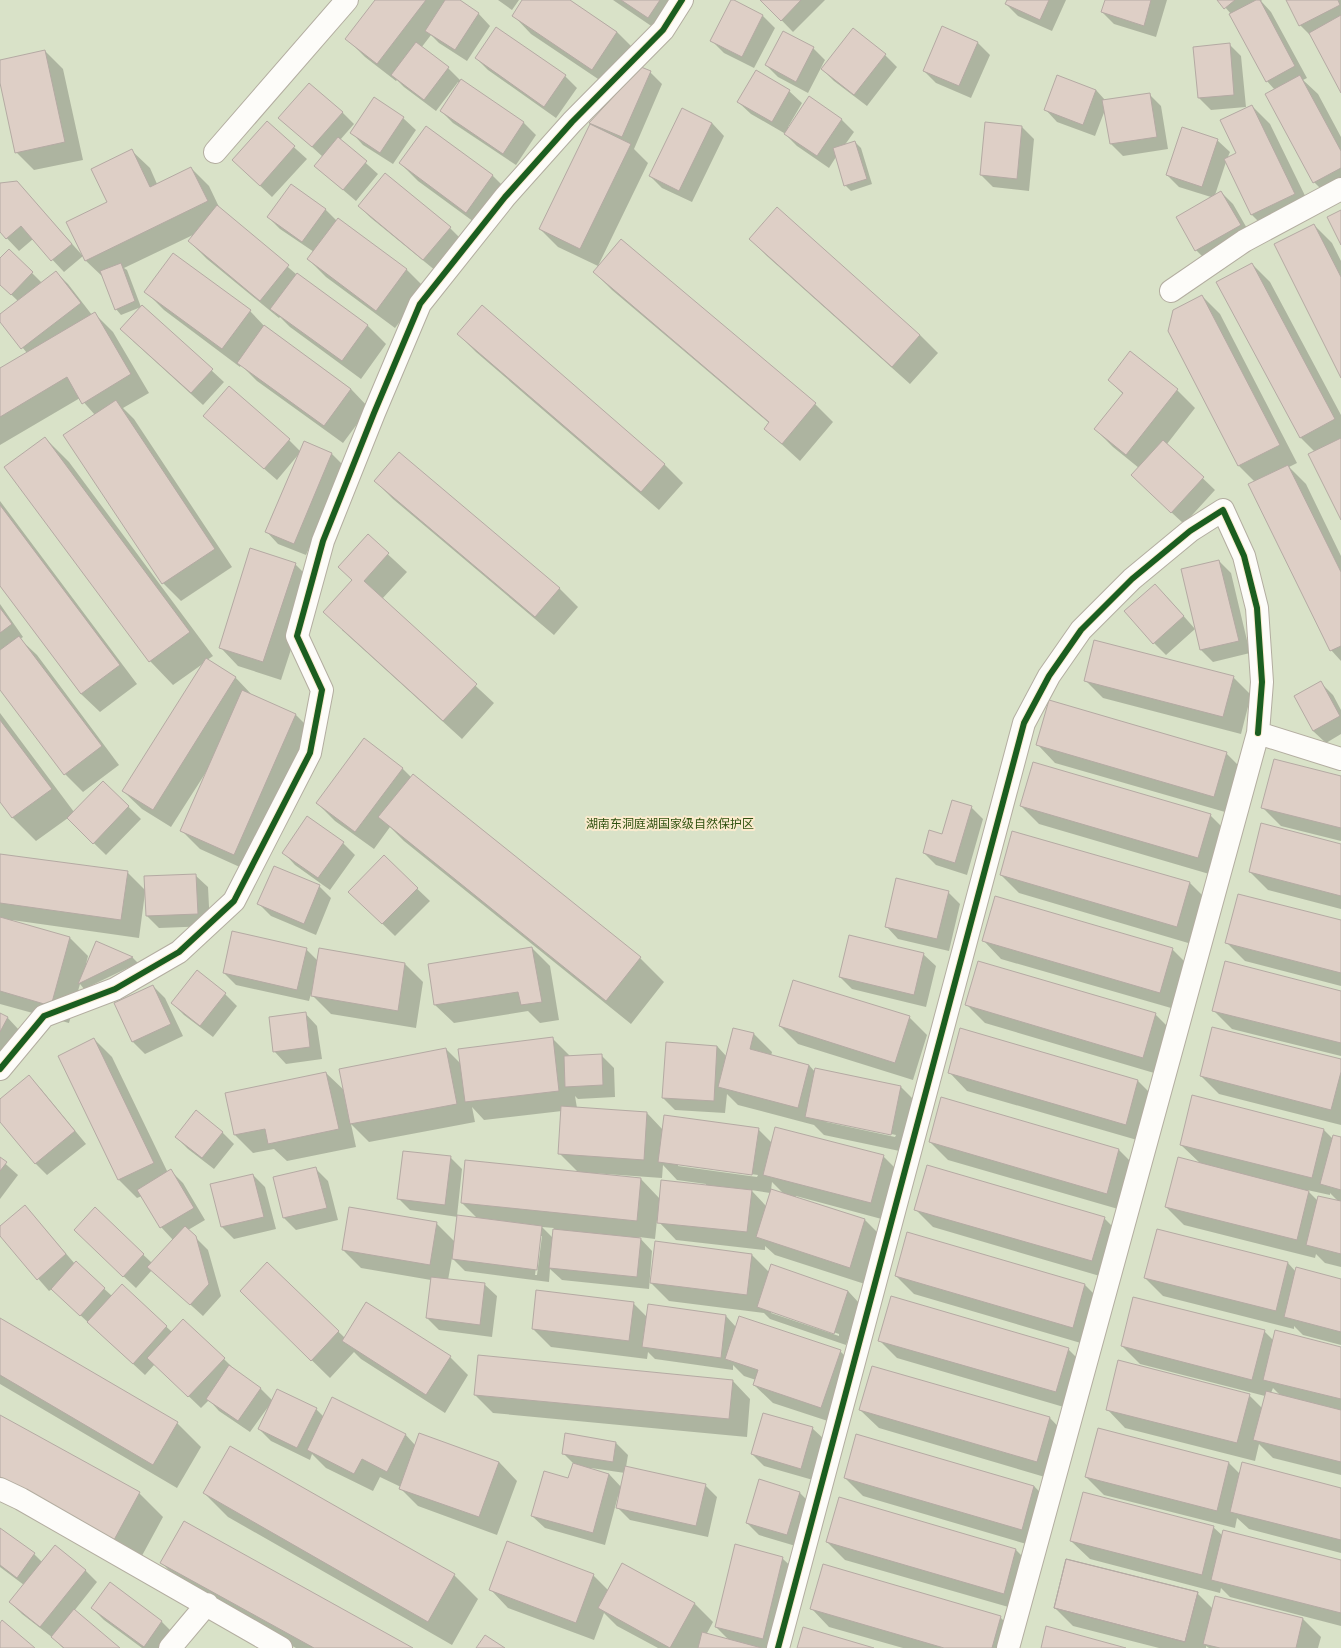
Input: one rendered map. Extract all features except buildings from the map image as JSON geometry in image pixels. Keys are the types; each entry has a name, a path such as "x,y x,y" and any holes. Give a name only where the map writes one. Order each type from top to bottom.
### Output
{"street":[{"path":"215,152 347,0"},
{"path":"0,1069 44,1016 115,989 179,952 234,901 310,753 322,690 296,636 323,540 420,304 505,197 572,122 663,30 682,0"},
{"path":"1170,291 1244,241 1341,189"},
{"path":"778,1648 1024,723 1049,676 1081,630 1132,579 1190,531 1223,510 1244,556 1257,608 1262,682 1258,733 1008,1648"},
{"path":"1258,733 1341,759"},
{"path":"0,1489 21,1499 207,1604 281,1648"},
{"path":"170,1648 207,1604"}],"green space":[{"name":"湖南东洞庭湖国家级自然保护区","path":"0,0 1341,0 1341,1648 0,1648"}],"cycle path":[{"path":"0,1069 44,1016 115,989 179,952 234,901 310,753 322,690 297,636 323,541 374,413 420,304 505,197 572,122 663,30 682,0"},
{"path":"778,1648 1024,723 1049,676 1081,630 1132,579 1190,531 1223,510 1244,556 1257,608 1262,682 1258,733"}]}
